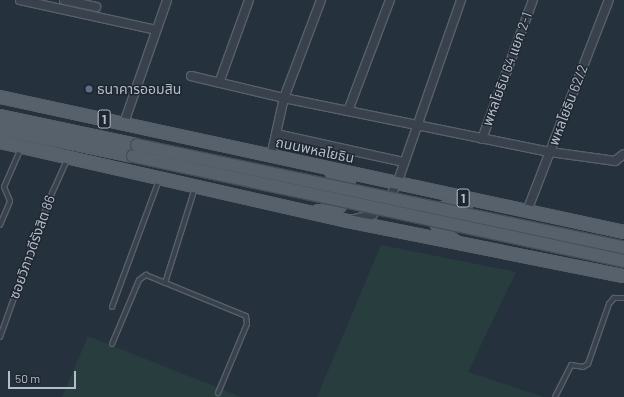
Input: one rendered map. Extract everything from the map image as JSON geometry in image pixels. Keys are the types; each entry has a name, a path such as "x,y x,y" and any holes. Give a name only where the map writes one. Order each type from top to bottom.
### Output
{"main road":[{"name":"ถนนพหลโยธิน","path":"0,97 624,232"},
{"path":"0,116 135,151 624,261"},
{"path":"0,128 135,151 624,248"},
{"path":"0,142 348,221 485,250 624,276"},
{"path":"289,208 327,212 340,206 347,196 349,184 344,177 303,162"},
{"path":"485,250 446,236 437,225 438,218 443,208 454,202 494,204"}],"street":[{"path":"20,0 96,8"},
{"path":"64,0 96,8 156,30"},
{"path":"124,123 167,0"},
{"path":"219,83 249,0"},
{"path":"271,156 284,98 321,0"},
{"path":"348,111 390,0"},
{"path":"348,221 372,215 389,199 397,182 461,0"},
{"name":"พหลโยธิน 64 แยก 2-1","path":"482,139 533,0"},
{"name":"พหลโยธิน 62/2","path":"527,211 609,0"},
{"path":"190,76 416,126 550,152 615,161 624,154"},
{"path":"276,134 403,162"}],"lane":[{"path":"0,225 10,201 2,186 22,147"},
{"name":"ซอยวิภาวดีรังสิต 86","path":"0,337 54,187 68,158"},
{"path":"112,307 159,179"},
{"path":"165,283 195,187"},
{"path":"112,344 141,278 146,275 246,316 247,324 218,393"},
{"path":"555,397 572,365 583,367 588,364 609,304 614,298 624,298"}],"green space":[{"path":"381,245 516,272 468,372 544,397 317,397"},
{"path":"88,336 241,397 62,397"}],"place":[{"name":"ธนาคารออมสิน","path":"89,89"}]}
